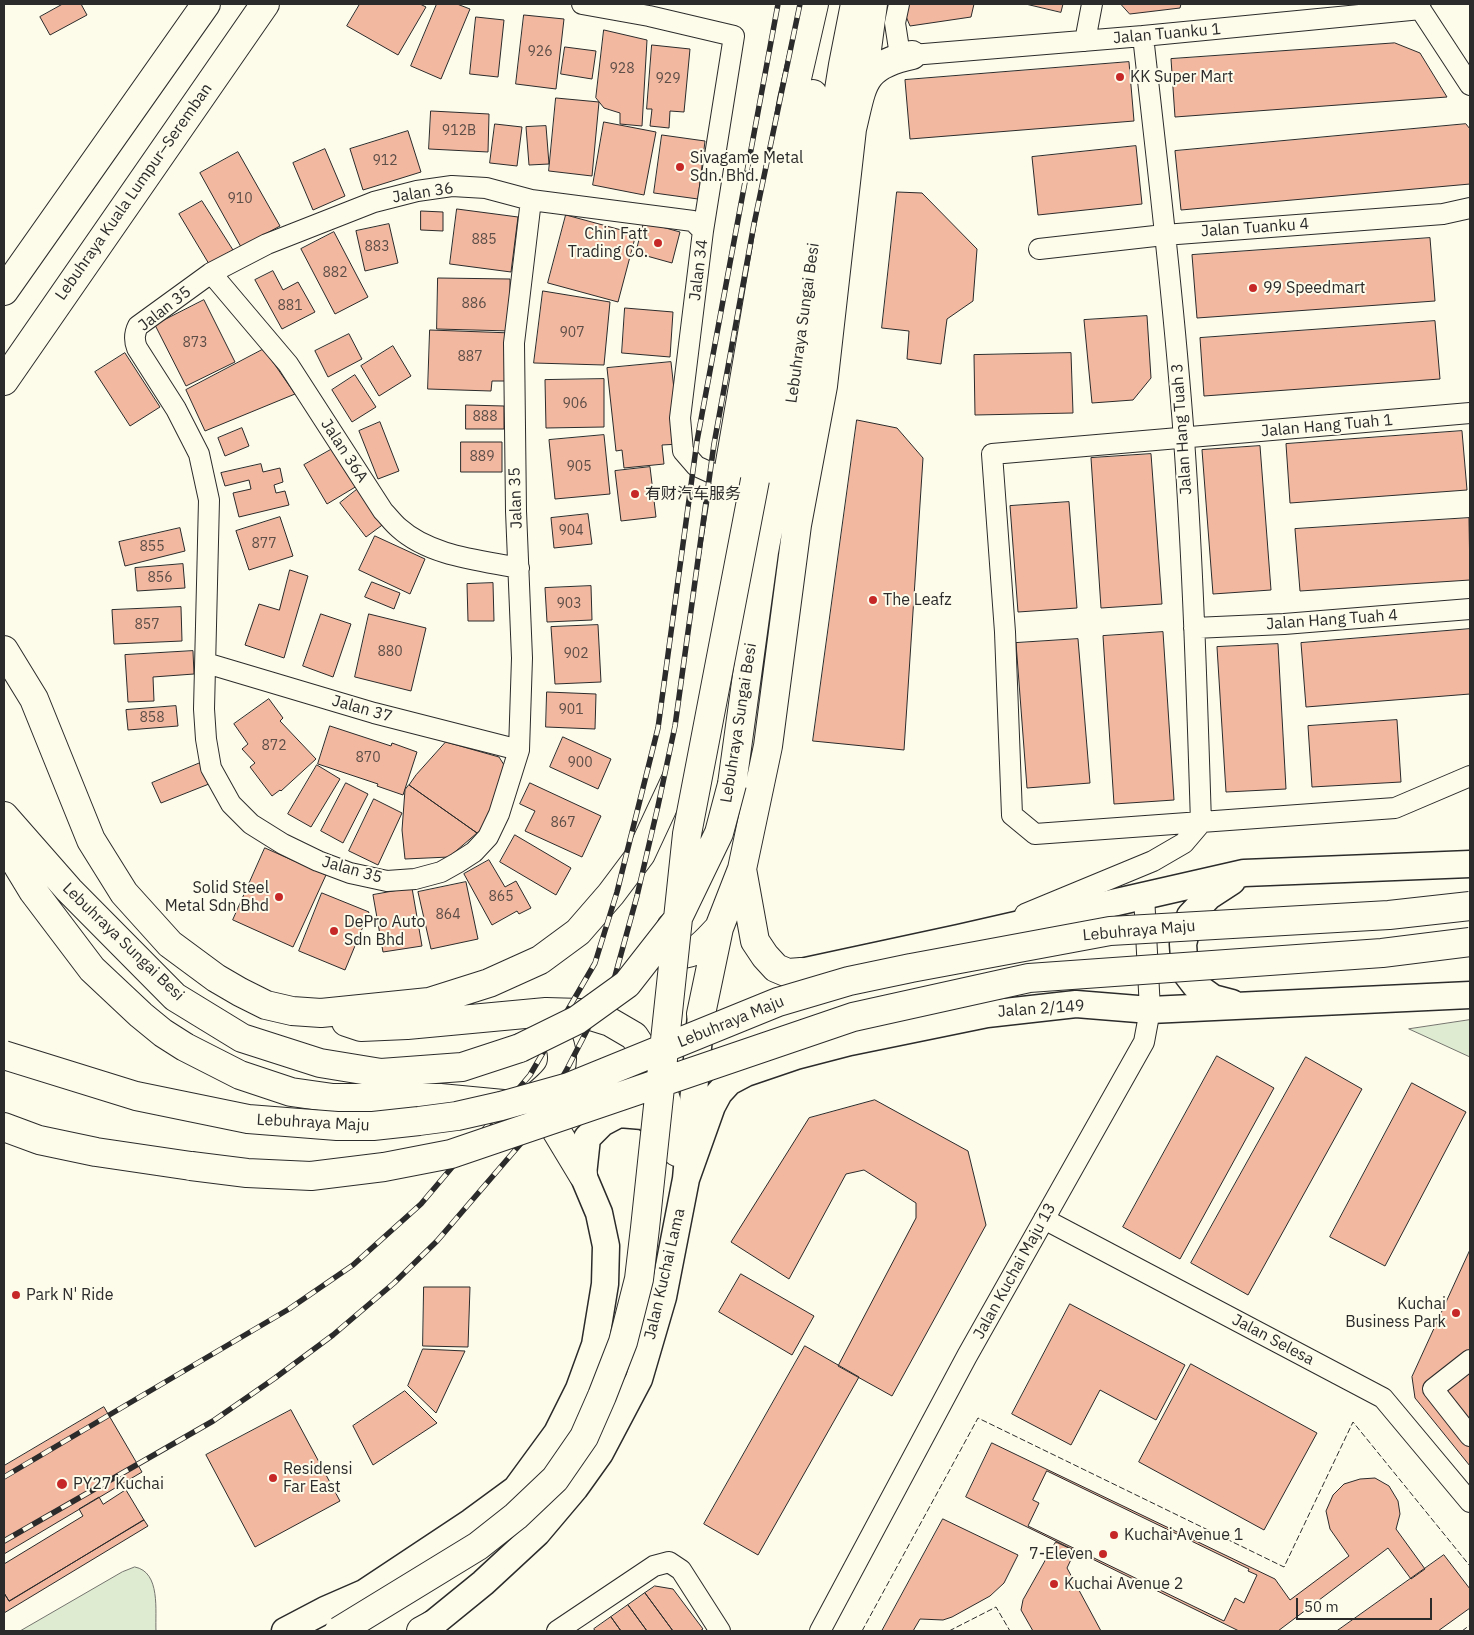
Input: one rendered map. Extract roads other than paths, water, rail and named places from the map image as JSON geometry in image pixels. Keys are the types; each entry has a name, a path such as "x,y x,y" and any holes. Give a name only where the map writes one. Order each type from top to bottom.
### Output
{"highway":[{"path":"4,291 206,4"},
{"name":"Lebuhraya Kuala Lumpur–Seremban","path":"4,381 264,4"},
{"name":"Lebuhraya Sungai Besi","path":"4,650 34,699 91,840 124,894 170,944 216,978 266,1005 292,1011 321,1013 429,1002 489,983 540,960 578,932 611,894 641,854 682,766 727,480 792,100 814,4"},
{"path":"339,1631 478,1546 516,1516 555,1478 584,1437 619,1351 641,1262 691,805 755,480 810,106 833,4"},
{"path":"861,91 869,75 879,66 906,52 886,39 877,27 867,5"},
{"path":"701,1014 719,928 742,870 768,746 797,525 823,386 852,129 861,91 867,5"},
{"name":"Lebuhraya Sungai Besi","path":"4,816 69,890 175,997 242,1038 320,1063 381,1073 462,1068 520,1048 577,1020 626,984 677,920 719,833 732,784 764,552 799,367 816,231 843,65 867,5"},
{"path":"797,525 799,367"},
{"path":"682,766 667,904 674,943 679,954 690,955 719,928"},
{"path":"4,844 33,891 92,969 163,1033 193,1051 240,1075 291,1092 333,1098 440,1098 524,1106 548,1117 583,1174"},
{"path":"742,870 755,941 776,968 788,973 801,972"},
{"name":"Lebuhraya Maju","path":"4,1055 136,1096 248,1119 337,1126 373,1126 418,1122 466,1114 569,1087 778,1002 849,981 911,968 1110,930 1389,915 1470,906"},
{"name":"Lebuhraya Maju","path":"4,1127 40,1140 165,1162 247,1173 312,1176 384,1167 451,1154 853,1017 1029,978 1382,953 1470,942"},
{"path":"321,1013 361,1027 407,1026 546,1012 581,1013 610,1022 634,1036 657,1071 667,1103 677,1152"},
{"path":"524,1106 557,1076 563,1059 561,1045 546,1012"},
{"path":"4,1145 40,1140"}],"main road":[{"path":"801,972 1244,873 1470,864"},
{"path":"1244,873 1208,896 1190,916 1183,944 1185,972 1195,985 1213,998 1245,1006"},
{"name":"Jalan 2/149","path":"686,1179 712,1106 719,1093 729,1082 796,1056 850,1042 987,1014 1076,1004 1150,1010 1470,995"},
{"name":"Jalan Kuchai Lama","path":"426,1629 483,1583 537,1533 575,1488 604,1446 639,1379 663,1297 686,1179 701,1014"},
{"path":"358,1631 434,1578 485,1527 516,1489 557,1433 579,1389 595,1345 605,1284 606,1246 599,1213 583,1174 587,1138 602,1122 619,1114 643,1116 661,1126 677,1152 686,1179"},
{"path":"285,1631 325,1610 364,1593 471,1522 516,1489"}],"street":[{"name":"Jalan 34","path":"582,4 649,16 734,36 703,231 680,418 683,451 696,466 727,480"},
{"path":"899,4 895,24 906,52"},
{"path":"1085,42 1092,4"},
{"path":"1419,7 1470,86"},
{"name":"Jalan Tuanku 1","path":"906,52 1085,42 1419,7"},
{"name":"Jalan Hang Tuah 3","path":"1143,36 1184,438 1194,628 1201,823"},
{"name":"Jalan 36","path":"211,273 267,244 374,202 417,191 452,186 486,188 531,200 693,221 703,231"},
{"name":"Jalan 35","path":"211,273 138,326 134,333 134,341 176,409 199,454 210,500 204,710 211,768 231,804 252,824 283,844 318,861 350,873 387,881 415,879 441,872 474,852 488,837 499,814 519,750 522,658 516,511 514,343 531,200"},
{"name":"Jalan Tuanku 4","path":"1039,249 1164,235 1443,214 1470,208"},
{"name":"Jalan 36A","path":"211,273 288,364 383,511 400,529 439,550 463,558 519,568"},
{"name":"Jalan Hang Tuah 1","path":"1201,823 1035,834 1012,815 1005,632 992,454 1470,413"},
{"name":"Jalan Hang Tuah 4","path":"1194,628 1284,624 1470,609"},
{"name":"Jalan 37","path":"206,663 374,712 519,750"},
{"path":"959,938 1024,914 1153,861 1184,843 1201,823 1395,808 1470,776"},
{"name":"Jalan Kuchai Maju 13","path":"820,1631 967,1356 1144,1042 1150,1010 1144,895"},
{"name":"Jalan Selesa","path":"1044,1219 1383,1398 1470,1502"},
{"path":"1470,1360 1433,1389 1470,1436"},
{"path":"557,1631 654,1566 668,1562 681,1570 720,1631"}],"railway":[{"path":"4,1477 289,1309 353,1265 421,1204 530,1075 595,963 617,892 658,728 697,441 778,4"},
{"path":"4,1541 213,1421 333,1335 394,1283 437,1241 529,1134 566,1071 615,976 637,896 658,806 675,726 714,444 754,224 800,4"}],"place":[{"name":"KK Super Mart","path":"1120,77"},
{"name":"Sivagame Metal Sdn. Bhd.","path":"680,167"},
{"name":"Chin Fatt Trading Co.","path":"658,243"},
{"name":"99 Speedmart","path":"1253,288"},
{"name":"有财汽车服务","path":"635,494"},
{"name":"The Leafz","path":"873,600"},
{"name":"Solid Steel Metal Sdn Bhd","path":"279,897"},
{"name":"DePro Auto Sdn Bhd","path":"334,931"},
{"name":"Park N' Ride","path":"16,1295"},
{"name":"Kuchai Business Park","path":"1456,1313"},
{"name":"Residensi Far East","path":"273,1478"},
{"name":"PY27 Kuchai","path":"62,1484"},
{"name":"Kuchai Avenue 1","path":"1114,1535"},
{"name":"7-Eleven","path":"1103,1554"},
{"name":"Kuchai Avenue 2","path":"1054,1584"}]}
